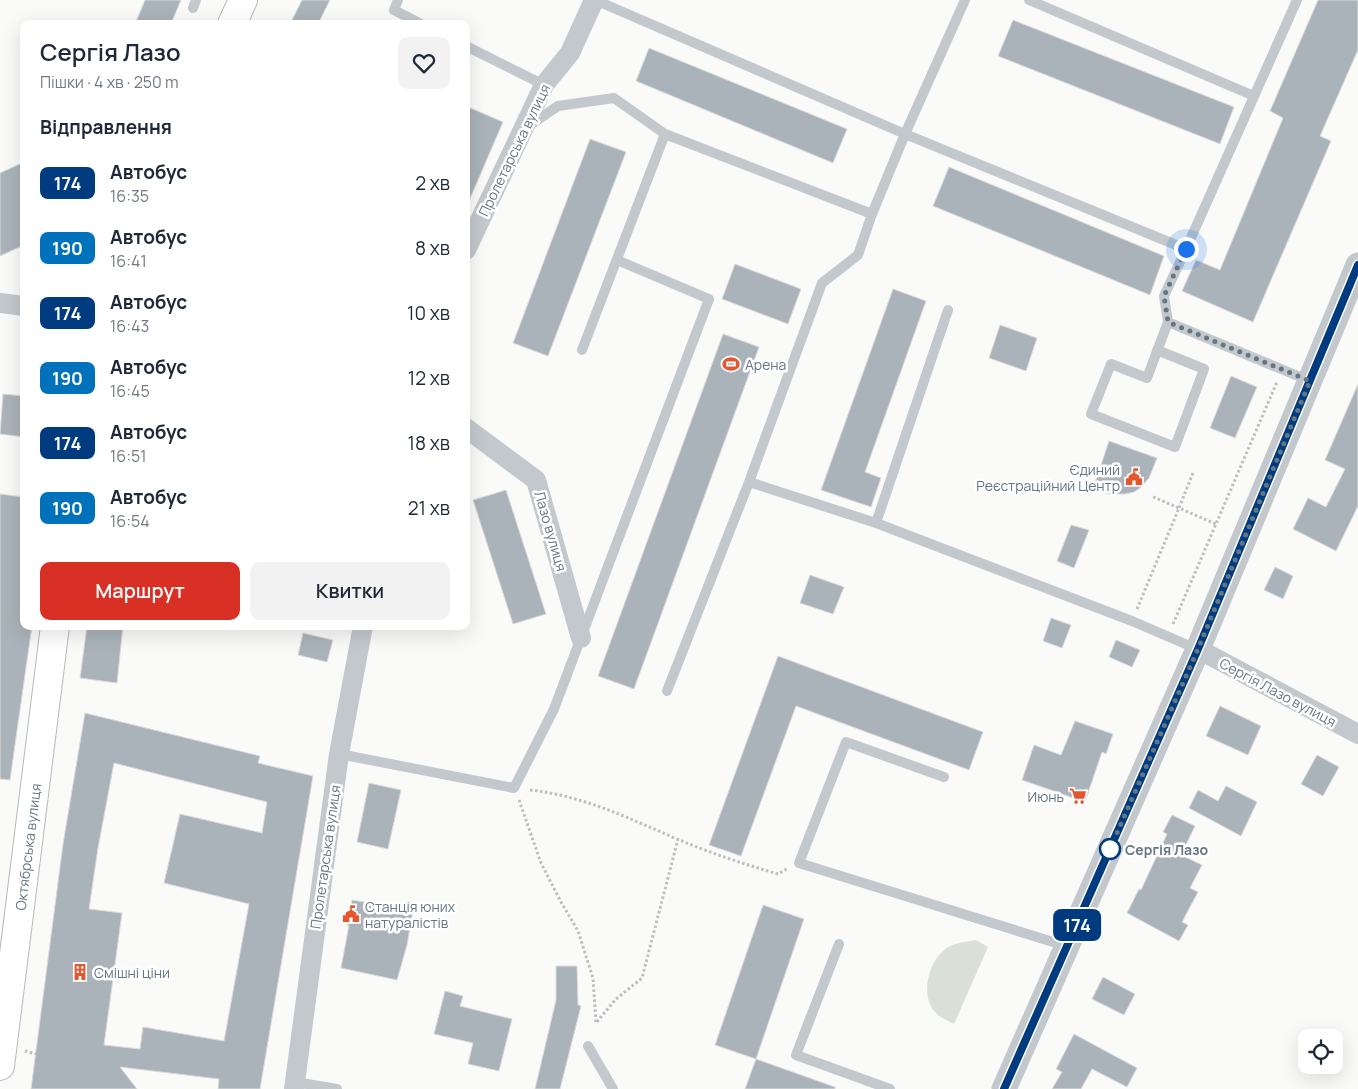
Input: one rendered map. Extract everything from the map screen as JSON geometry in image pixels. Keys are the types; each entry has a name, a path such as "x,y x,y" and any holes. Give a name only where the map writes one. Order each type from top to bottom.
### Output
{"main road":[{"path":"234,20 243,0"},
{"name":"Октябрська вулиця","path":"0,1066 54,630"}],"street":[{"name":"Пролетарська вулиця","path":"470,242 544,85 570,53 594,0"},
{"path":"1004,1089 1198,649 1358,265"},
{"path":"0,303 20,306"},
{"name":"Лазо вулиця","path":"470,431 536,480 581,638"},
{"name":"Пролетарська вулиця","path":"295,1086 339,754 362,630"},
{"name":"Сергія Лазо вулиця","path":"1198,649 1358,734"}],"lane":[{"path":"398,0 394,10 413,20"},
{"path":"594,0 904,134 1186,249"},
{"path":"668,691 749,482 822,284 858,255 904,134 965,0"},
{"path":"1029,0 1254,96"},
{"path":"1157,350 1204,369 1175,447 1091,414 1111,364 1147,378 1157,350 1168,322 1164,296 1297,0"},
{"path":"470,48 544,85"},
{"path":"522,131 558,106 614,98 665,134 872,214"},
{"path":"582,350 665,134"},
{"path":"339,754 514,788 554,709 709,298 616,260"},
{"path":"876,523 948,310"},
{"path":"1168,322 1310,381"},
{"path":"749,482 876,523 1132,621 1198,649"},
{"path":"944,777 846,742 799,863 1067,947"},
{"path":"839,944 796,1055 890,1089"},
{"path":"588,1046 613,1089"},
{"path":"295,1086 337,1089"}],"path":[{"path":"1167,636 1282,370"},
{"path":"1132,621 1193,473"},
{"path":"1151,496 1216,524"},
{"path":"678,840 642,978 615,1000 596,1023 593,978 578,931 541,863 514,788 575,798 642,823 678,840 740,863 778,874 799,863"}],"shaded area":[{"path":"976,940 988,947 954,1024 939,1015 932,1008 927,991 930,973 937,957 946,948 958,943"}],"building":[{"path":"145,0 181,0 173,20 137,20"},
{"path":"302,0 330,0 320,20 292,20"},
{"path":"1318,0 1358,0 1358,50 1320,136 1331,141 1253,322 1182,291 1196,260 1220,270 1283,118 1270,111"},
{"path":"1013,20 1234,107 1220,144 998,56"},
{"path":"649,48 847,129 833,163 636,81"},
{"path":"470,108 503,122 470,199"},
{"path":"590,139 626,152 548,356 513,343"},
{"path":"20,164 20,247 0,256 0,173"},
{"path":"949,167 1164,256 1150,295 933,206"},
{"path":"735,264 801,289 788,324 722,299"},
{"path":"893,289 926,301 865,472 881,478 871,507 821,490"},
{"path":"1000,325 1037,338 1026,371 989,358"},
{"path":"723,334 759,347 634,689 598,676"},
{"path":"1231,376 1257,387 1235,438 1210,428"},
{"path":"1358,384 1358,506 1336,551 1293,529 1308,498 1326,507 1345,469 1325,460"},
{"path":"3,394 20,396 20,436 0,434"},
{"path":"1109,441 1157,458 1149,478 1134,492 1108,494 1093,489"},
{"path":"506,490 546,614 513,624 473,500"},
{"path":"0,494 20,496 20,630 31,630 10,780 0,779"},
{"path":"1071,525 1089,530 1074,568 1057,561"},
{"path":"1275,567 1293,576 1283,599 1264,590"},
{"path":"810,575 844,587 833,614 800,603"},
{"path":"1051,618 1071,625 1062,648 1043,641"},
{"path":"86,630 123,630 117,683 80,678"},
{"path":"303,633 333,640 327,662 298,655"},
{"path":"1116,640 1140,650 1132,667 1109,657"},
{"path":"778,656 983,732 969,770 796,706 741,856 709,845"},
{"path":"1220,706 1261,726 1248,755 1206,736"},
{"path":"85,713 260,756 258,763 313,776 260,1089 218,1089 219,1079 120,1067 137,1089 31,1089 63,844","holes":["114,763 267,802 262,833 180,814 164,883 249,904 224,1041 143,1027 140,1049 104,1045 122,913 89,909"]},
{"path":"1075,721 1113,734 1106,754 1102,752 1085,802 1022,780 1034,745 1061,755"},
{"path":"1317,755 1339,767 1323,796 1301,784"},
{"path":"369,783 401,790 388,849 357,842"},
{"path":"1226,786 1257,802 1241,836 1189,808 1198,790 1218,801"},
{"path":"1172,815 1195,826 1181,855 1202,865 1190,888 1198,892 1182,922 1188,925 1179,941 1127,913 1139,889 1141,890 1167,834 1163,832"},
{"path":"352,900 413,910 407,945 397,980 341,968"},
{"path":"763,905 804,919 756,1059 715,1045"},
{"path":"556,966 577,966 578,1005 581,1006 560,1089 535,1089 556,1000"},
{"path":"1103,977 1135,994 1124,1015 1092,999"},
{"path":"445,991 463,996 460,1006 512,1019 499,1071 468,1064 473,1043 434,1034"},
{"path":"1074,1034 1137,1068 1127,1087 1092,1069 1081,1089 1052,1089 1062,1072 1056,1069"},
{"path":"756,1059 835,1087 835,1089 745,1089"}],"bus line":[{"name":"174","path":"1004,1089 1198,649 1358,265"}],"place":[{"name":"Арена","path":"731,364"},
{"name":"Єдиний Реєстраційний Центр","path":"1134,477"},
{"name":"Июнь","path":"1078,796"},
{"name":"Сергія Лазо","path":"1110,849"},
{"name":"Станція юних натуралістів","path":"351,914"},
{"name":"Смішні ціни","path":"80,972"}],"route":[{"path":"1110,849 1198,649 1310,381 1168,322 1164,296 1186,249"}]}
